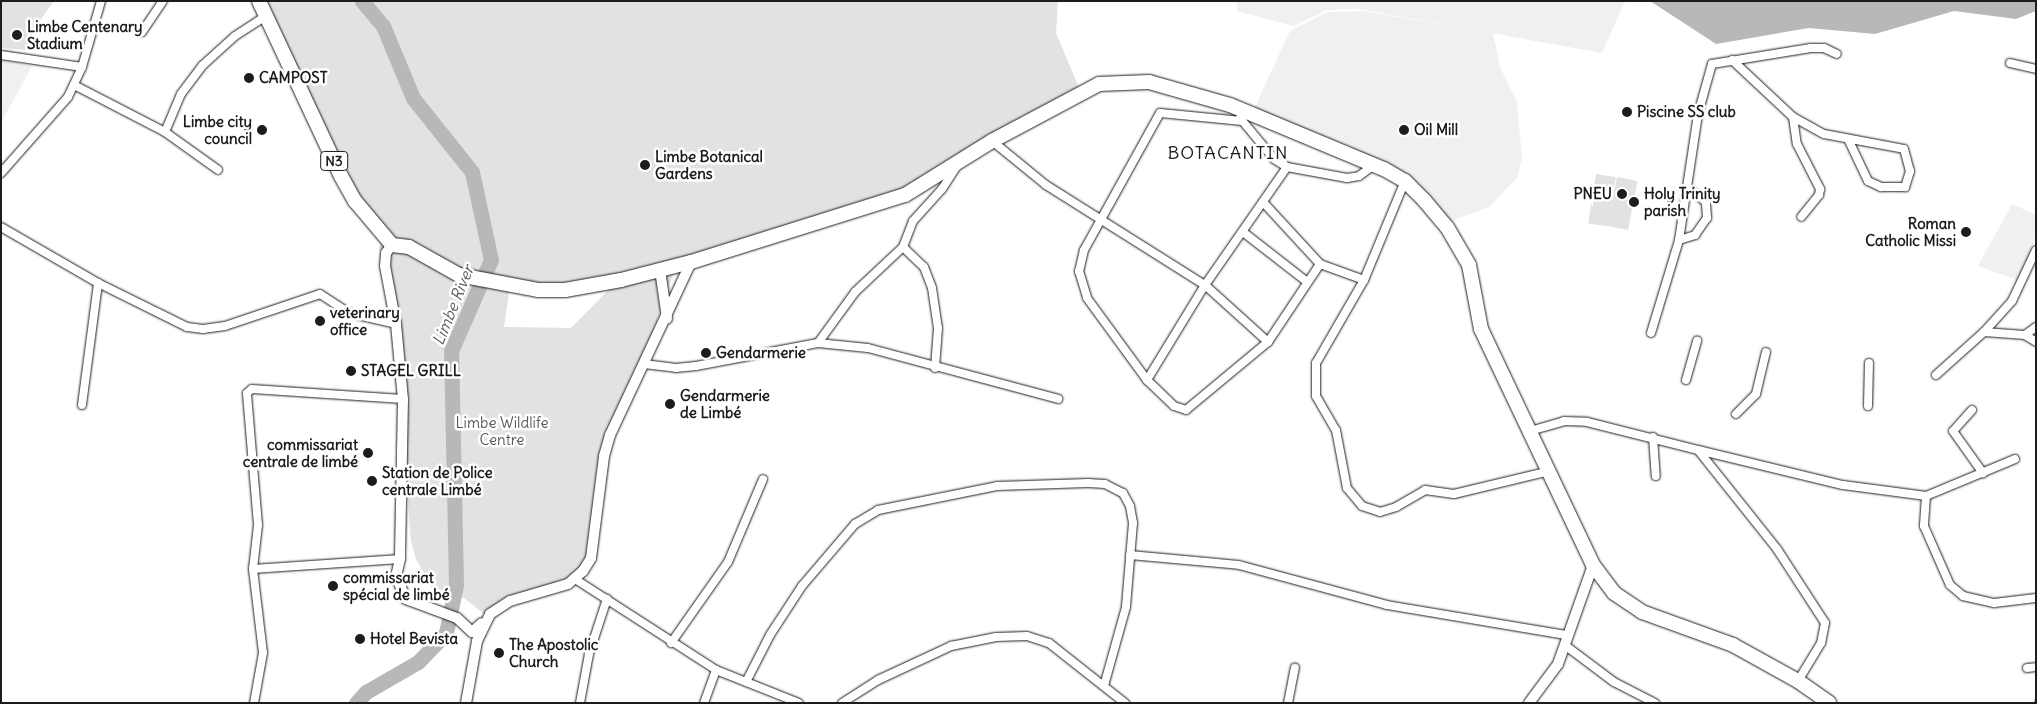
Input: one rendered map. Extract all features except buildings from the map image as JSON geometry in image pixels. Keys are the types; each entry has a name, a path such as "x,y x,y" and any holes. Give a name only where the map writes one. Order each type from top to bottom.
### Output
{"highway":[{"name":"N3","path":"259,1 350,193 392,245"},
{"path":"392,245 409,247 458,275 510,285 566,290 691,262 905,195 958,164 992,141 1099,84 1149,82 1230,105 1374,165 1405,181 1447,227 1469,265 1481,329 1593,564 1614,594 1642,612 1733,645 1798,681 1829,703"}],"street":[{"path":"1,173 57,112 74,85 82,67 101,1"},
{"path":"142,32 163,1"},
{"path":"165,132 181,94 203,64 236,36 266,16"},
{"path":"1651,334 1679,240 1705,81 1712,64 1811,48 1824,48 1837,54"},
{"path":"1,55 82,67"},
{"path":"1732,60 1793,117 1824,134 1849,141 1904,150 1910,171 1905,187 1881,188 1868,181 1863,176 1849,141"},
{"path":"2010,63 2036,69"},
{"path":"74,85 165,132 218,170"},
{"path":"1230,105 1274,159 1287,167 1347,178 1360,176 1374,165"},
{"path":"1242,121 1160,114 1102,223 1084,250 1079,271 1087,298 1147,380 1174,406 1186,410 1268,342 1306,281 1320,264"},
{"path":"1793,117 1797,144 1820,189 1819,195 1801,217"},
{"path":"992,141 1046,185 1102,223 1206,285 1268,342"},
{"path":"818,343 855,292 903,247 913,221 942,190 958,164"},
{"path":"1147,380 1206,285 1287,167"},
{"path":"1405,181 1364,280 1320,355 1315,375 1316,396 1336,430 1343,477 1355,500 1371,510 1388,511 1425,490 1454,494 1550,471"},
{"path":"1679,240 1695,235 1707,218 1706,202 1688,188"},
{"path":"1263,202 1320,264 1364,280"},
{"path":"1,227 98,283 187,327 202,329 225,326 320,294 349,313 396,324"},
{"path":"1243,232 1306,281"},
{"path":"392,245 385,258 396,324 403,399 400,559 396,576 406,599 457,618 472,632 510,601 556,589 575,580 590,558 604,456 610,435 667,319 691,262"},
{"path":"903,247 924,267 932,288 938,328 935,368"},
{"path":"1936,375 1984,332 2012,301 2036,250"},
{"path":"660,270 667,319"},
{"path":"82,405 98,283"},
{"path":"2025,335 2036,327"},
{"path":"1984,332 2025,335 2036,342"},
{"path":"1686,380 1697,341"},
{"path":"644,364 676,368 696,366 818,343 868,348 935,368 1058,399"},
{"path":"1736,414 1756,394 1766,352"},
{"path":"1868,406 1869,363"},
{"path":"254,703 263,653 253,569 258,525 247,393 252,389 403,399"},
{"path":"1972,410 1953,431 1982,474"},
{"path":"1530,431 1564,421 1587,422 1843,485 1926,496 2015,459"},
{"path":"1653,437 1656,476"},
{"path":"1698,450 1777,549 1825,623 1821,643 1798,681"},
{"path":"671,643 728,562 763,478"},
{"path":"746,682 770,635 802,586 855,524 878,510 998,486 1106,484 1122,493 1130,506 1133,523 1126,607 1104,686"},
{"path":"1926,496 1927,534 1956,591 1979,601 1994,603 2036,598"},
{"path":"1130,555 1239,565 1387,605 1567,635"},
{"path":"253,569 400,559"},
{"path":"1531,702 1550,679 1566,646 1567,635 1593,564"},
{"path":"575,580 716,670 799,703"},
{"path":"580,703 589,654 607,599"},
{"path":"466,703 477,642 486,619"},
{"path":"842,703 878,680 934,653 996,637 1039,638 1125,703"},
{"path":"1566,646 1614,682 1655,703"},
{"path":"2027,668 2036,667"},
{"path":"1288,703 1295,668"},
{"path":"704,703 716,670"}],"shaded area":[{"path":"1237,1 1625,1 1602,53 1358,9 1327,10 1294,26 1237,11"},
{"path":"1650,1 2036,1 2036,11 2016,19 1954,11 1875,34 1809,28 1716,44"},
{"path":"1363,11 1493,33 1500,67 1517,102 1522,158 1517,178 1489,207 1446,223 1426,199 1254,109 1290,31 1327,12"},
{"path":"1,60 32,66 1,123"},
{"path":"2012,204 2036,215 2036,235 2020,281 1978,266"}],"green space":[{"name":"Limbe Centenary Stadium","path":"1,1 54,1 38,23 28,50 1,48"},
{"name":"Limbe Botanical Gardens","path":"261,1 1058,1 1056,33 1080,90 902,195 676,266 643,361 604,442 590,557 574,578 484,614 464,598 434,592 416,559 411,541 392,314 379,246 389,231 357,197","holes":["620,278 571,328 504,327 510,285 553,291"]},
{"path":"1596,174 1616,177 1608,227 1588,223"},
{"path":"1617,177 1638,181 1628,230 1607,226"}],"waterway":[{"name":"Limbe River","path":"356,703 366,692 418,662 446,633 456,585 451,351 491,260 472,172 413,98 383,26 362,1"},
{"path":"2034,703 2036,698"}],"place":[{"name":"Limbe Centenary Stadium","path":"17,35"},
{"name":"CAMPOST","path":"249,78"},
{"name":"Piscine SS club","path":"1627,112"},
{"name":"Limbe city council","path":"262,130"},
{"name":"Oil Mill","path":"1404,130"},
{"name":"Limbe Botanical Gardens","path":"645,165"},
{"name":"PNEU","path":"1622,194"},
{"name":"Holy Trinity parish","path":"1634,202"},
{"name":"Roman Catholic Missi","path":"1966,232"},
{"name":"veterinary office","path":"320,321"},
{"name":"Gendarmerie","path":"706,353"},
{"name":"STAGEL GRILL","path":"351,371"},
{"name":"Gendarmerie de Limbé","path":"670,404"},
{"name":"commissariat centrale de limbé","path":"368,453"},
{"name":"Station de Police centrale Limbé","path":"372,481"},
{"name":"commissariat spécial de limbé","path":"333,586"},
{"name":"Hotel Bevista","path":"360,639"},
{"name":"The Apostolic Church","path":"499,653"}],"district":[{"name":"BOTACANTIN","path":"1228,153"}],"park label":[{"name":"Limbe Wildlife Centre","path":"502,430"}]}
